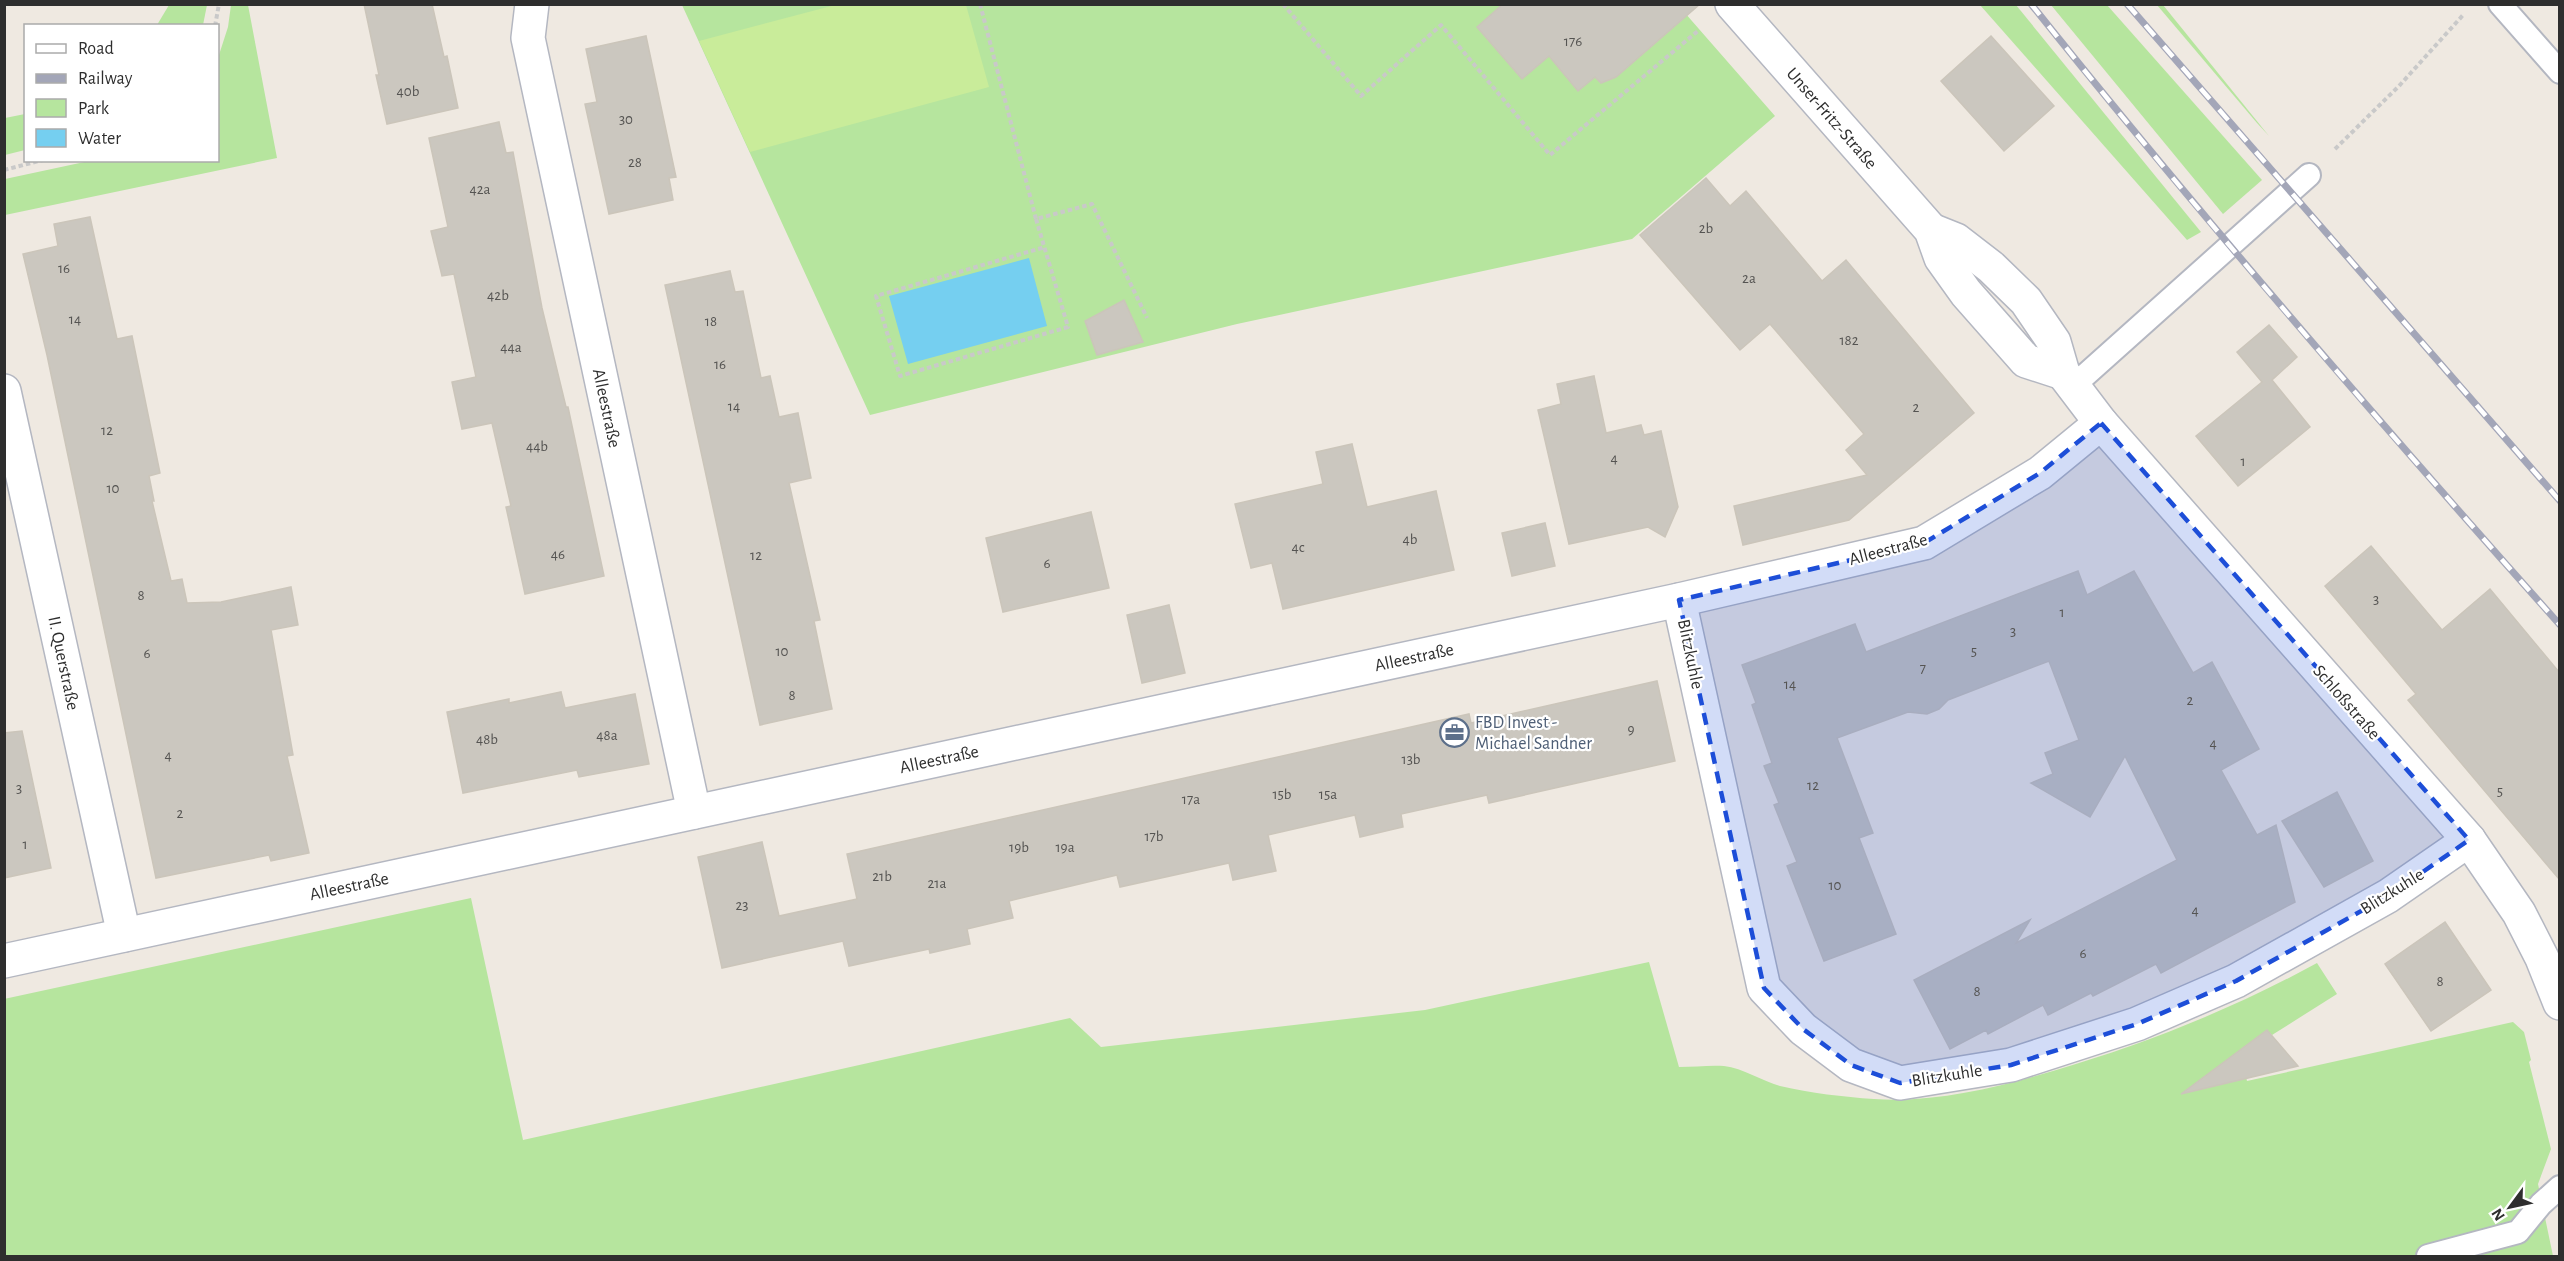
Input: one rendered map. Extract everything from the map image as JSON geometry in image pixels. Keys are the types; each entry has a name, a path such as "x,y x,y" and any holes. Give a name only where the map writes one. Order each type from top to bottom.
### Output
{"street":[{"name":"Alleestraße","path":"532,4 528,38 694,812"},
{"name":"Unser-Fritz-Straße","path":"1732,4 1931,230 1956,240 1991,267 2026,301 2054,342 2067,380 2101,423"},
{"name":"II. Querstraße","path":"4,391 124,936"},
{"name":"Alleestraße","path":"4,961 1679,600 1924,543 2040,473 2101,423"},
{"name":"Schloßstraße","path":"2101,423 2469,840 2519,914 2542,958 2559,1003"},
{"name":"Blitzkuhle","path":"1679,600 1764,988 1803,1029 1851,1065 1900,1083 2011,1065 2137,1024 2246,975 2388,896 2469,840"}],"lane":[{"path":"2500,4 2559,72"},
{"path":"2067,380 2309,175"},
{"path":"2428,1257 2518,1232 2559,1186"}],"path":[{"path":"215,24 219,4"},
{"path":"981,4 1036,219 1045,247 1068,327 900,376 876,296 1045,247"},
{"path":"1283,4 1361,96 1441,25 1550,155 1690,38"},
{"path":"2309,175 2399,86 2465,13"},
{"path":"4,170 35,162"},
{"path":"1036,219 1092,204 1147,318"}],"highlighted area":[{"path":"2101,423 2469,840 2388,896 2236,981 2137,1024 2011,1065 1900,1083 1851,1065 1803,1029 1764,988 1679,600 1924,543 2040,473"}],"green space":[{"path":"839,4 966,5 989,87 750,152 699,41"},
{"path":"169,5 207,5 203,24 158,24"},
{"path":"231,5 248,5 277,158 5,215 5,179 84,162 219,162 219,55 228,27"},
{"path":"682,5 1678,5 1775,116 1632,239 1237,324 870,415"},
{"path":"1980,5 2016,5 2201,232 2187,240"},
{"path":"2051,5 2107,5 2262,180 2223,214"},
{"path":"2157,5 2163,5 2269,136 2257,123"},
{"path":"24,114 24,150 5,155 5,118"},
{"path":"471,898 523,1140 1070,1018 1101,1047 1425,1010 1649,962 1679,1067 1731,1067 1780,1086 1803,1091 1874,1099 1919,1099 1965,1093 2009,1083 2121,1049 2221,1010 2317,963 2337,994 2272,1035 2267,1030 2240,1050 2247,1081 2513,1022 2524,1032 2531,1060 2529,1062 2551,1149 2538,1184 2553,1256 5,1256 4,999"}],"water":[{"path":"1029,258 1047,326 908,364 889,296"}],"building":[{"path":"364,4 432,4 444,57 447,56 458,108 387,124"},
{"path":"1503,4 1700,4 1616,77 1601,83 1595,77 1578,91 1549,56 1522,79 1477,27"},
{"path":"646,36 676,177 669,178 673,200 609,214 585,104 597,102 586,49"},
{"path":"1991,36 2054,106 2004,151 1941,81"},
{"path":"499,122 506,153 513,152 542,308 566,407 568,407 604,576 525,594 506,507 511,506 492,423 462,429 452,382 476,377 454,274 442,276 431,231 448,227 429,138"},
{"path":"1706,178 1730,206 1746,191 1822,281 1846,260 1974,413 1849,520 1743,545 1734,506 1867,475 1846,450 1864,434 1770,324 1740,350 1640,235"},
{"path":"90,217 117,339 132,336 160,473 149,476 154,501 152,501 171,581 182,579 187,603 221,602 291,587 298,625 271,630 293,755 287,756 309,853 271,861 269,855 156,878 47,355 23,254 58,246 54,224"},
{"path":"730,271 735,292 743,291 761,378 770,376 779,417 798,413 811,478 789,483 820,620 814,621 832,709 760,725 665,285"},
{"path":"1124,300 1143,342 1097,355 1085,321"},
{"path":"2269,325 2297,357 2272,380 2310,427 2238,486 2196,436 2262,382 2237,352"},
{"path":"1594,376 1606,433 1641,425 1644,435 1661,431 1678,507 1665,537 1648,527 1569,544 1538,410 1561,404 1557,384"},
{"path":"1352,444 1367,507 1436,491 1454,570 1283,609 1272,563 1251,568 1235,504 1323,484 1316,452"},
{"path":"1091,512 1109,588 1003,612 986,538"},
{"path":"1545,523 1555,566 1512,576 1502,533"},
{"path":"2371,546 2442,630 2490,589 2559,672 2559,879 2408,700 2416,694 2325,586"},
{"path":"2078,571 2087,595 2134,571 2193,673 2212,662 2259,749 2221,770 2257,835 2276,825 2295,902 2161,973 2156,964 2093,996 2091,993 2048,1015 2043,1005 1988,1034 1986,1030 1950,1049 1914,980 2030,920 2016,943 2177,860 2125,756 2090,817 2031,783 2053,774 2045,753 2079,740 2049,661 1948,700 1939,709 1927,714 1908,712 1837,738 1873,833 1859,838 1896,934 1824,961 1787,866 1797,862 1774,805 1779,803 1764,766 1772,763 1752,705 1756,703 1742,665 1855,624 1866,652"},
{"path":"1169,605 1185,673 1142,683 1127,615"},
{"path":"1657,681 1675,761 1489,803 1487,795 1401,814 1403,827 1360,837 1355,815 1268,835 1276,871 1233,880 1229,863 1120,887 1117,875 1009,901 1013,918 967,929 970,944 930,953 929,949 849,966 843,941 722,968 698,857 762,842 779,916 857,899 847,854 1469,714 1471,723"},
{"path":"561,692 565,708 635,694 649,764 579,777 577,770 463,793 447,712 509,699 509,703"},
{"path":"22,731 51,868 4,878 4,733"},
{"path":"2337,792 2373,861 2324,887 2282,821"},
{"path":"2445,922 2491,990 2431,1031 2385,964"},
{"path":"2267,1030 2298,1066 2181,1094"}],"railway":[{"path":"2031,4 2291,318 2560,625"},
{"path":"2127,4 2560,501"}],"place":[{"name":"FBD Invest - Michael Sandner","path":"1454,732"}]}
